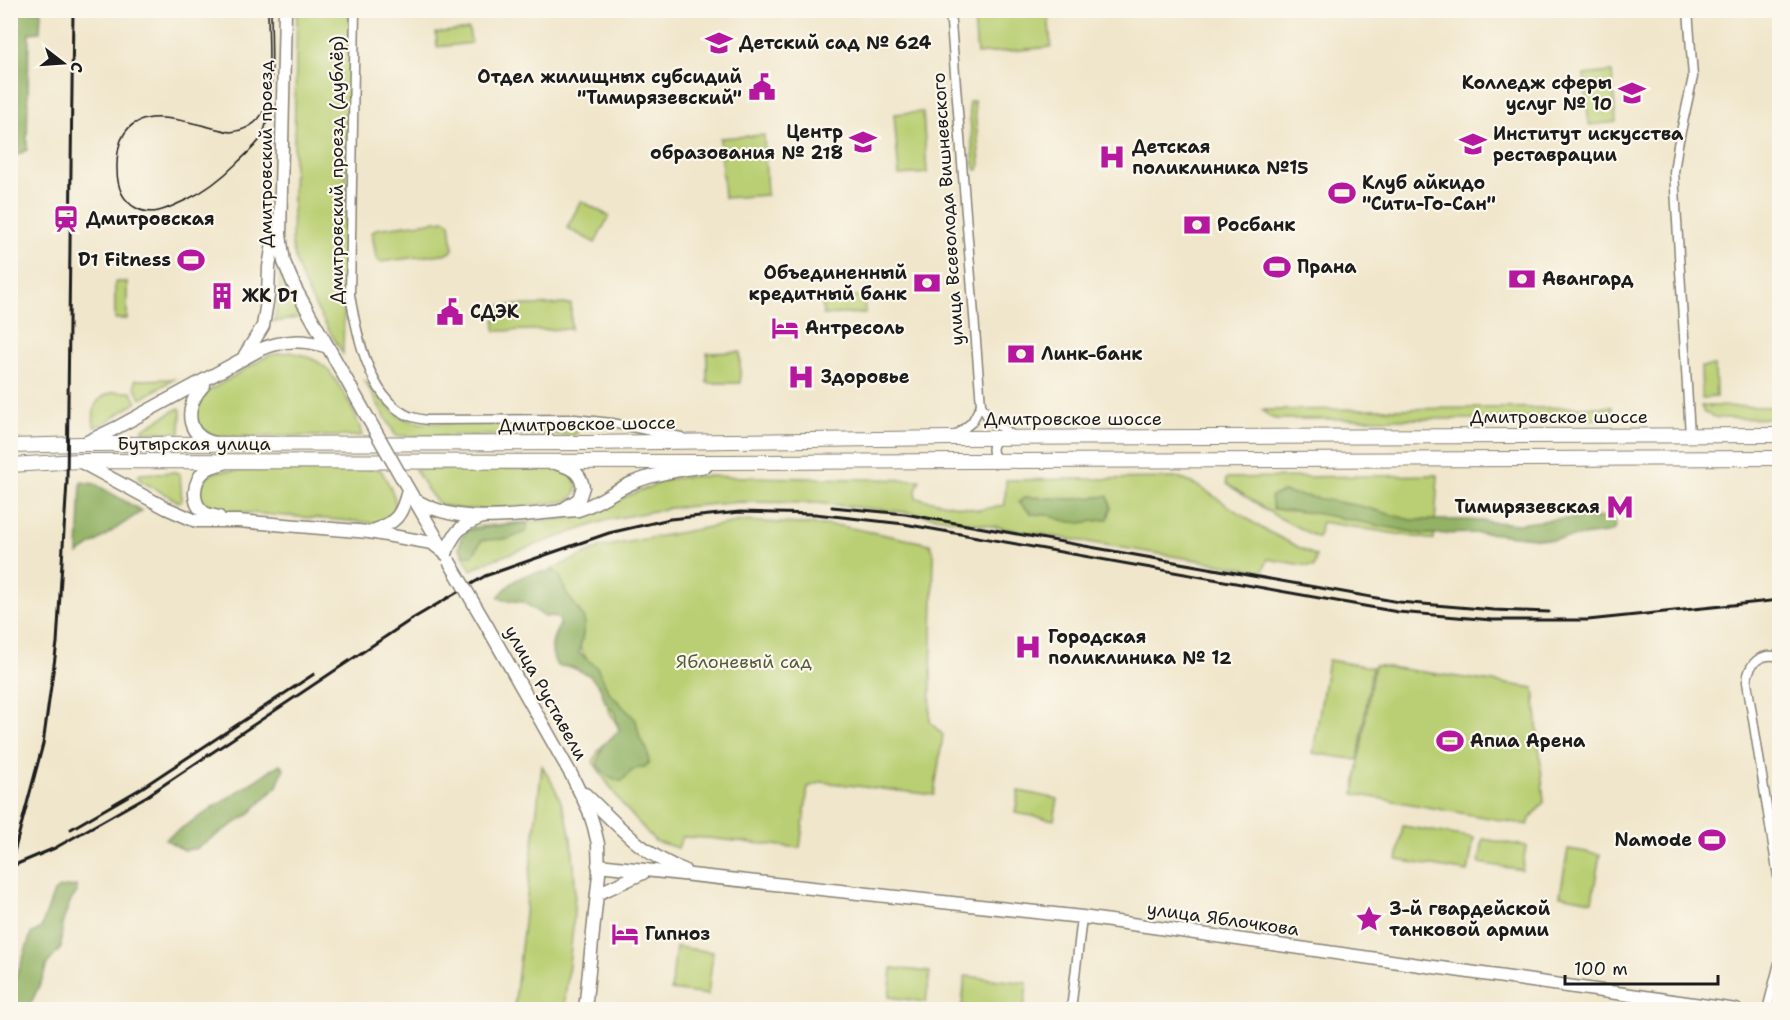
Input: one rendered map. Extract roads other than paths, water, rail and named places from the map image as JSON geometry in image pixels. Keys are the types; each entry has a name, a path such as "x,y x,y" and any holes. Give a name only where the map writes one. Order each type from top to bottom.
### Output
{"main road":[{"name":"Дмитровский проезд","path":"285,10 280,207 280,235 284,262 296,290 369,420"},
{"path":"243,358 263,326 268,296 269,267 280,207"},
{"path":"81,444 110,432 261,349 284,342 307,342 328,347"},
{"path":"217,373 195,394 189,416 196,433 202,439 222,444"},
{"name":"улица Руставели","path":"369,420 590,811 598,844 598,865 585,1010"},
{"name":"Дмитровское шоссе","path":"367,443 1779,435"},
{"name":"Бутырская улица","path":"10,446 367,443"},
{"name":"Дмитровское шоссе","path":"378,461 1779,458"},
{"path":"79,461 180,516 196,521 238,521 369,532 432,543 448,557"},
{"name":"Бутырская улица","path":"10,465 79,461 225,463 378,461"},
{"path":"536,461 560,464 574,469 582,481 583,486 579,499 560,511"},
{"path":"369,532 387,526 398,518 408,490 444,513 484,517 578,510 590,507 631,483 645,478 724,462"},
{"path":"225,463 205,470 200,476 195,486 196,501 198,507 204,512 238,521"},
{"path":"448,557 450,541 458,530 484,517"},
{"path":"578,788 636,844 672,866 702,876"},
{"path":"598,865 702,876"},
{"path":"597,894 647,871"},
{"name":"улица Яблочкова","path":"702,876 1082,917 1736,1010"}],"street":[{"name":"Дмитровский проезд (дублёр)","path":"355,10 350,295 365,360 389,402 405,415 427,420 575,419 612,423 698,441"},
{"name":"улица Всеволода Вишневского","path":"950,10 981,405"},
{"path":"1688,10 1694,77 1674,172 1690,435"},
{"path":"981,405 988,419 1011,438"},
{"path":"950,438 962,432 972,423 981,405"},
{"path":"1004,461 996,458 992,449 996,441 1011,438"},
{"path":"1779,657 1769,656 1757,660 1749,669 1747,682 1779,889"},
{"path":"1071,1010 1082,917"},
{"path":"1767,1010 1779,959"}],"tram line":[{"path":"268,10 268,90 261,115 250,126 230,132 173,119 155,118 139,121 127,129 119,145 117,169 121,192 131,205 149,212 169,208 195,196 225,175 261,138 266,125 271,94 271,10"}],"railway":[{"path":"10,867 43,744 57,643 67,482 73,10"},
{"path":"832,507 905,514 1399,602 1549,612"},
{"path":"10,867 55,848 147,796 412,619 485,576 609,533 670,519 740,512 815,514 904,524 1398,612 1492,620 1588,620 1780,600"},
{"path":"71,829 140,789 314,674"}],"place":[{"name":"Детский сад № 624","path":"719,43"},
{"name":"Отдел жилищных субсидий \"Тимирязевский\"","path":"762,87"},
{"name":"Колледж сферы услуг № 10","path":"1632,93"},
{"name":"Центр образования № 218","path":"863,142"},
{"name":"Институт искусства реставрации","path":"1473,144"},
{"name":"Детская поликлиника №15","path":"1112,157"},
{"name":"Клуб айкидо \"Сити-Го-Сан\"","path":"1342,193"},
{"name":"Дмитровская","path":"66,219"},
{"name":"Росбанк","path":"1197,225"},
{"name":"D1 Fitness","path":"191,260"},
{"name":"Прана","path":"1277,267"},
{"name":"Авангард","path":"1522,279"},
{"name":"Объединенный кредитный банк","path":"927,283"},
{"name":"ЖК D1","path":"222,296"},
{"name":"СДЭК","path":"450,312"},
{"name":"Антресоль","path":"785,328"},
{"name":"Линк-банк","path":"1021,354"},
{"name":"Здоровье","path":"801,377"},
{"name":"Тимирязевская","path":"1620,507"},
{"name":"Городская поликлиника № 12","path":"1028,647"},
{"name":"Апиа Арена","path":"1450,741"},
{"name":"Namode","path":"1712,840"},
{"name":"3-й гвардейской танковой армии","path":"1369,919"},
{"name":"Гипноз","path":"625,934"}],"park label":[{"name":"Яблоневый сад","path":"744,662"}]}
